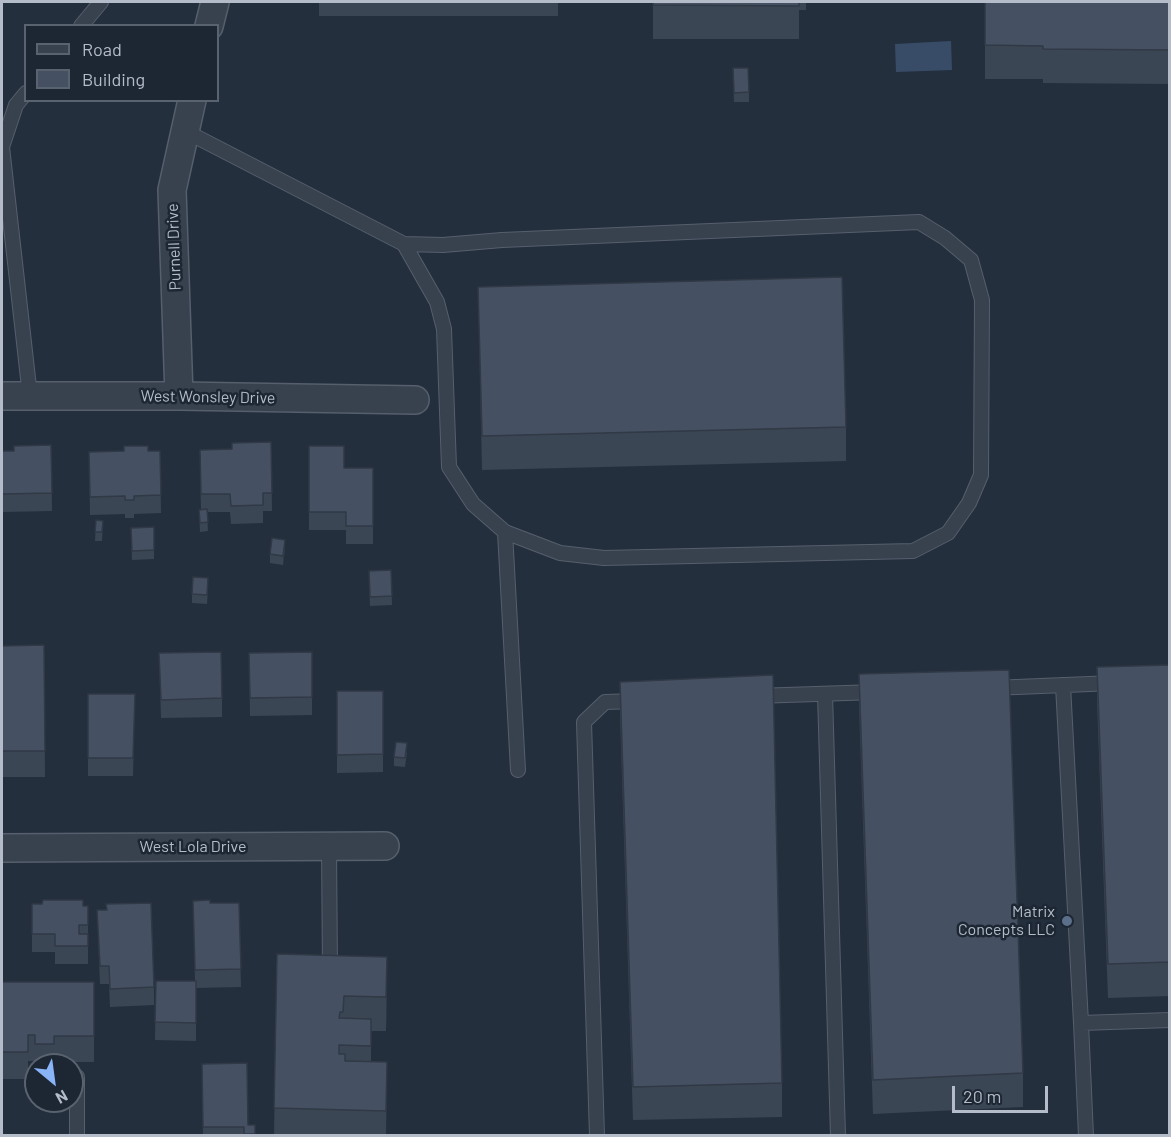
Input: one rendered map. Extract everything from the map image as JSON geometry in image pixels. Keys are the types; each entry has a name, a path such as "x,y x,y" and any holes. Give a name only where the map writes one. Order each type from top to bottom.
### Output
{"street":[{"path":"210,24 215,2"},
{"name":"Purnell Drive","path":"179,396 172,190 192,102"},
{"name":"West Wonsley Drive","path":"2,396 415,400"},
{"name":"West Lola Drive","path":"2,848 385,846"}],"lane":[{"path":"83,24 101,2"},
{"path":"24,95 16,105 2,147 30,396"},
{"path":"185,131 404,244 919,222 945,238 971,260 982,300 981,476 969,502 948,532 914,551 604,558 560,553 505,532 473,504 449,467 444,329 437,303 404,244"},
{"path":"505,532 518,770"},
{"path":"980,688 1122,683"},
{"path":"1063,685 1086,1135 1076,1136"},
{"path":"744,697 897,691"},
{"path":"825,694 838,1136"},
{"path":"597,1136 584,722 605,702 652,700"},
{"path":"329,846 330,970"},
{"path":"1081,1023 1170,1020"},
{"path":"77,1113 77,1136"}],"water":[{"path":"951,41 952,70 896,72 895,44"}],"building":[{"path":"653,2 799,2 799,6 653,5"},
{"path":"985,2 1170,2 1170,50 1043,49 1043,46 985,45"},
{"path":"733,68 748,68 749,92 734,93"},
{"path":"842,277 846,427 482,436 478,287"},
{"path":"271,442 272,493 263,493 263,505 231,506 230,494 201,494 200,450 232,449 232,443"},
{"path":"51,445 52,493 2,494 2,451 14,451 14,446"},
{"path":"124,446 148,446 148,451 160,451 161,495 134,496 134,500 125,500 125,496 90,497 89,452 124,451"},
{"path":"309,446 344,446 344,468 373,468 373,526 346,526 346,512 309,512"},
{"path":"207,509 208,522 200,523 199,510"},
{"path":"96,520 103,521 102,532 95,532"},
{"path":"154,527 154,550 132,551 131,528"},
{"path":"272,538 285,540 283,556 270,554"},
{"path":"391,570 392,596 370,597 369,571"},
{"path":"193,577 208,578 207,595 192,594"},
{"path":"44,645 45,751 2,751 2,646"},
{"path":"221,652 222,698 161,700 159,653"},
{"path":"312,652 312,697 250,698 249,653"},
{"path":"1170,665 1170,962 1108,964 1097,667"},
{"path":"1009,670 1023,1073 873,1080 859,674"},
{"path":"773,675 782,1083 633,1087 620,682"},
{"path":"337,691 383,691 383,754 337,755"},
{"path":"88,694 135,694 133,758 88,758"},
{"path":"396,742 407,743 405,758 394,757"},
{"path":"43,900 83,900 83,906 88,906 88,925 79,925 79,934 88,934 88,946 55,946 55,934 32,934 32,904 42,904"},
{"path":"210,900 210,903 239,903 241,969 195,970 193,901"},
{"path":"151,903 154,987 110,989 109,966 100,966 97,910 107,910 106,904"},
{"path":"277,954 387,957 386,997 344,996 343,1012 340,1012 339,1018 371,1019 371,1046 339,1045 339,1054 345,1054 345,1061 387,1062 386,1111 274,1108"},
{"path":"156,981 196,981 196,1023 155,1022"},
{"path":"2,982 94,982 94,1036 54,1036 54,1044 35,1044 35,1035 28,1035 28,1052 2,1052"},
{"path":"247,1063 248,1125 255,1125 255,1134 244,1134 244,1127 203,1127 202,1064"}],"place":[{"name":"Matrix Concepts LLC","path":"1067,921"}]}
